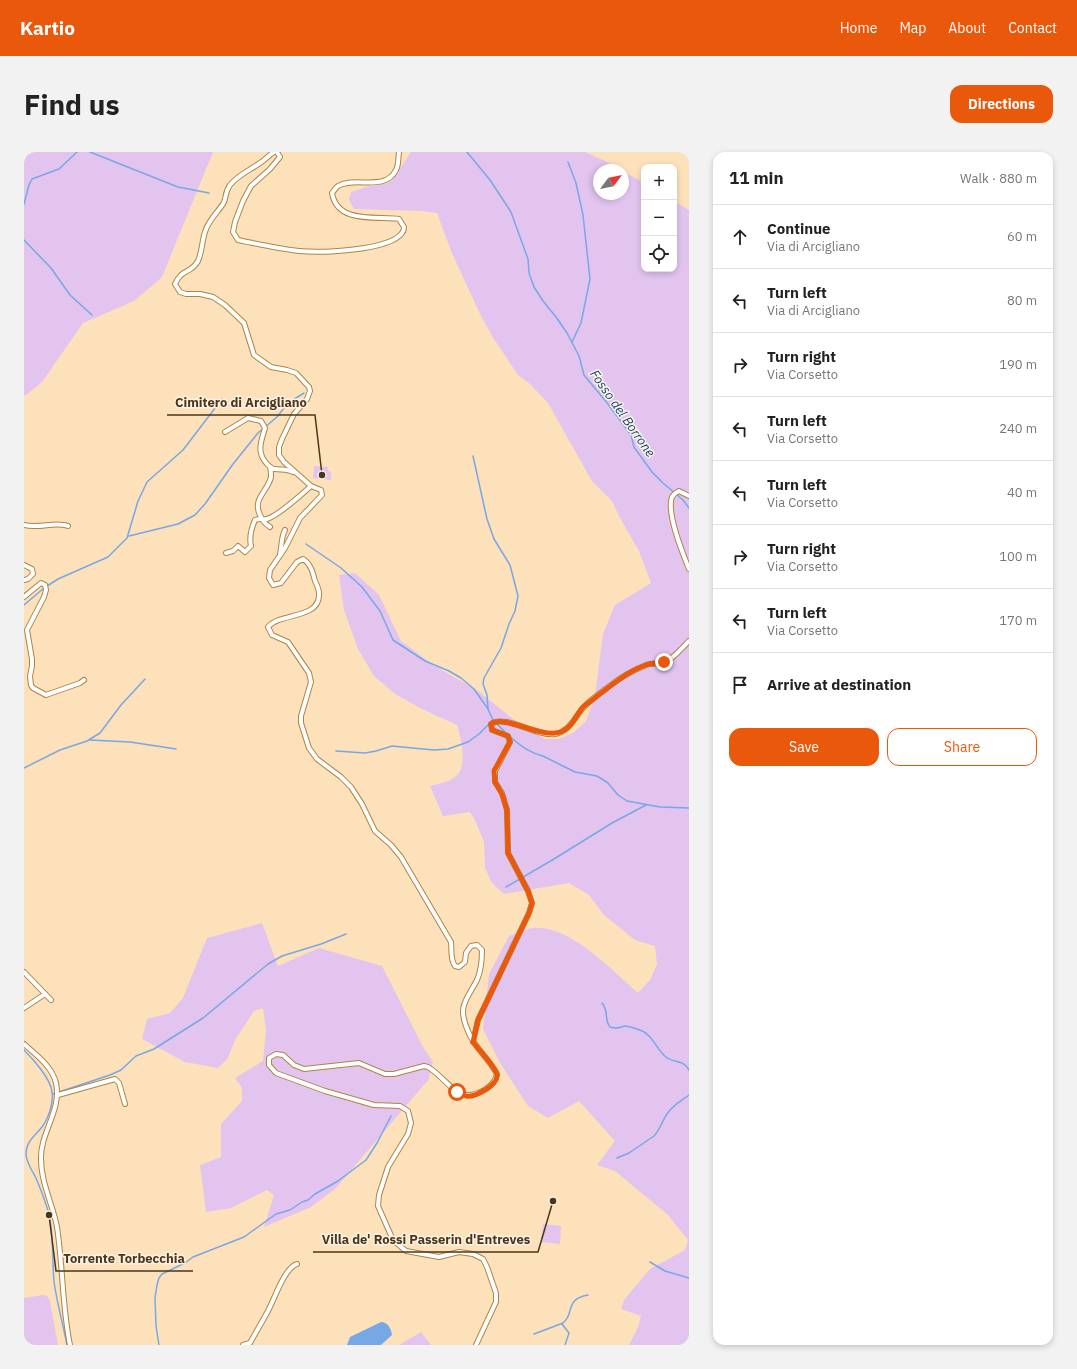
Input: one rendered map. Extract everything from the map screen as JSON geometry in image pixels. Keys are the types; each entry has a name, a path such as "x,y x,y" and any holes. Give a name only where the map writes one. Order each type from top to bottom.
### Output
{"street":[{"path":"399,152 396,170 390,178 380,182 348,183 338,186 332,193 333,198 339,208 351,215 399,220 404,227 402,233 392,240 363,248 305,252 238,240 233,232 243,200 250,186 270,169 280,157 276,152 239,176 231,184 225,193 224,202 204,232 199,259 194,268 181,274 175,284 180,292 213,297 225,305 244,324 254,355 271,367 296,373 310,387 307,399 294,414 279,447 280,458 311,486 321,490 322,495 300,518 285,548 269,572 269,578 271,584 281,584 297,562 303,559 310,565 319,592 318,602 313,608 302,614 273,622 268,627 272,635 288,642 309,673 311,682 301,716 301,723 307,743 317,759 340,776 351,787 362,804 375,831 391,845 401,857 451,942 452,959 455,966 459,967 465,962 466,953 471,946 477,945 482,950 482,962 477,979 468,994 462,1010 467,1029 473,1042 497,1074 496,1079 489,1087 478,1094 466,1096 457,1092 428,1067 424,1066 394,1074 385,1074 359,1063 304,1069 294,1065 283,1056 276,1054 269,1058 269,1065 276,1073 325,1091 374,1105 400,1106 408,1112 410,1123 408,1134 388,1166 379,1195 378,1206 393,1240 406,1251 439,1257 459,1252 473,1254 483,1259 496,1293 496,1302 476,1345"},
{"path":"226,432 248,418 262,421 265,428 261,438 260,448 264,460 270,467 275,469 286,469 298,474"},
{"path":"270,467 271,477 266,488 260,495 257,505 263,523 270,527"},
{"path":"226,553 238,546 245,552 248,550 251,546 251,530 255,520 261,518 267,519 294,502 311,486"},
{"path":"689,496 679,491 672,497 671,509 676,536 689,569"},
{"path":"24,525 34,527 60,524 68,526"},
{"path":"279,558 282,538 285,530"},
{"path":"24,565 32,569 34,574 28,579 24,580"},
{"path":"24,597 37,585 42,583 45,584 46,590 44,598 27,630 32,659 30,676 31,685 33,688 46,695 80,683 84,680"},
{"path":"473,1042 478,1020 529,913 532,903 528,891 508,853 507,810 502,794 495,782 494,771 510,742 508,736 492,730 491,724 493,722 503,722 534,731 554,734 563,732 567,729 583,707 612,684 646,665 664,662 675,655 689,641"},
{"path":"24,972 51,1000"},
{"path":"24,1008 45,994"},
{"path":"24,1044 44,1063 51,1072 56,1083 58,1095 56,1106 45,1133 40,1158 42,1173 57,1226 64,1309 70,1345"},
{"path":"58,1095 115,1079 118,1081 125,1104"},
{"path":"242,1345 250,1343 269,1309 283,1279 294,1265 297,1264"}],"shaded area":[{"path":"24,152 213,152 162,277 134,301 83,323 42,382 26,395 24,395"},
{"path":"411,152 585,152 610,164 593,164 593,200 629,200 629,174 641,181 641,272 677,272 677,203 689,210 689,1345 629,1345 638,1327 641,1316 621,1309 624,1300 650,1269 685,1250 688,1240 668,1215 615,1171 597,1165 615,1141 579,1101 548,1118 528,1106 500,1063 483,1029 489,974 509,936 533,928 547,929 561,933 590,951 638,993 650,980 657,964 655,946 635,940 604,915 589,895 569,883 504,894 492,883 485,868 484,842 470,812 443,816 430,786 446,782 454,778 459,773 463,760 463,753 457,725 422,709 395,694 374,676 358,649 344,610 339,575 355,573 379,595 401,641 435,666 478,691 523,727 545,739 558,739 573,733 586,721 595,696 603,634 615,605 651,583 639,551 612,501 592,481 548,403 530,384 518,375 492,336 480,314 451,251 437,213 422,211 354,209 349,200 351,192 366,187 388,183 394,178"},
{"path":"314,466 328,467 328,471 331,472 331,480 313,478"},
{"path":"262,923 278,966 319,948 382,966 423,1047 433,1062 429,1079 335,1189 311,1207 264,1227 274,1195 267,1190 231,1208 206,1212 200,1165 221,1157 221,1124 242,1101 242,1088 235,1078 263,1061 266,1030 263,1008 254,1011 235,1040 228,1058 218,1068 185,1062 142,1039 147,1019 170,1013 183,998 207,938"},
{"path":"543,1224 561,1226 560,1244 541,1242"},
{"path":"43,1295 47,1296 50,1301 58,1345 24,1345 24,1298"},
{"path":"421,1332 431,1345 399,1345"}],"water":[{"path":"381,1322 386,1323 389,1326 392,1335 381,1345 347,1345 350,1337"}],"waterway":[{"path":"24,204 32,179 59,169 77,152"},
{"path":"90,152 178,187 209,193"},
{"name":"Fosso del Borrone","path":"467,152 490,180 511,212 528,259 529,273 534,287 567,333 579,356 584,375 631,435 634,447 652,472 683,500 689,508"},
{"path":"568,162 576,183 583,215 590,279 581,323 572,342"},
{"path":"24,240 51,268 70,295 92,315"},
{"path":"129,536 178,524 195,515 205,504 233,464 258,433 277,417 288,403 304,393"},
{"path":"24,605 44,588 58,579 108,557 127,538 138,501 147,482 183,450 222,399"},
{"path":"473,456 487,519 494,539 510,565 518,596 515,611 501,648 484,678 483,684 487,695 488,709"},
{"path":"306,544 341,568 362,587 380,611 393,640 425,661 449,671 461,678 474,689 488,709 493,720 506,733"},
{"path":"24,768 60,750 87,741 100,733 121,705 145,679"},
{"path":"336,751 365,753 392,746 434,750 448,749 468,742 479,734 493,720"},
{"path":"509,736 529,751 543,756 575,772 597,776 608,783 618,795 627,801 660,807 689,808"},
{"path":"90,740 130,742 176,749"},
{"path":"506,887 612,823 646,805"},
{"path":"53,1094 121,1070 136,1056 154,1049 203,1018 268,964 282,956 321,944 346,934"},
{"path":"602,1003 610,1027 617,1028 627,1026 644,1032 651,1038 666,1057 681,1062 689,1070"},
{"path":"24,1050 45,1075 52,1092 51,1106 46,1120 27,1146 26,1155 42,1192 51,1223 54,1282 67,1345"},
{"path":"617,1158 629,1153 654,1136 669,1111 689,1095"},
{"path":"159,1345 156,1326 155,1298 159,1278 162,1274 185,1263 193,1257 244,1237 276,1214 290,1210 338,1181 366,1160 391,1116"},
{"path":"650,1262 665,1271 689,1278"},
{"path":"534,1334 563,1323 567,1319 573,1303 581,1297 588,1295"},
{"path":"562,1324 569,1333 565,1345"}],"place":[{"name":"Cimitero di Arcigliano","path":"322,475"},
{"name":"Villa de' Rossi Passerin d'Entreves","path":"553,1201"},
{"name":"Torrente Torbecchia","path":"49,1215"}],"route":[{"path":"457,1092 466,1096 478,1094 489,1087 496,1079 497,1074 494,1069 473,1042 475,1029 529,913 532,903 528,891 508,853 507,810 502,794 495,782 494,771 510,742 508,736 492,730 491,724 495,721 534,731 554,734 563,732 567,729 583,707 612,684 646,665 664,662"}]}
